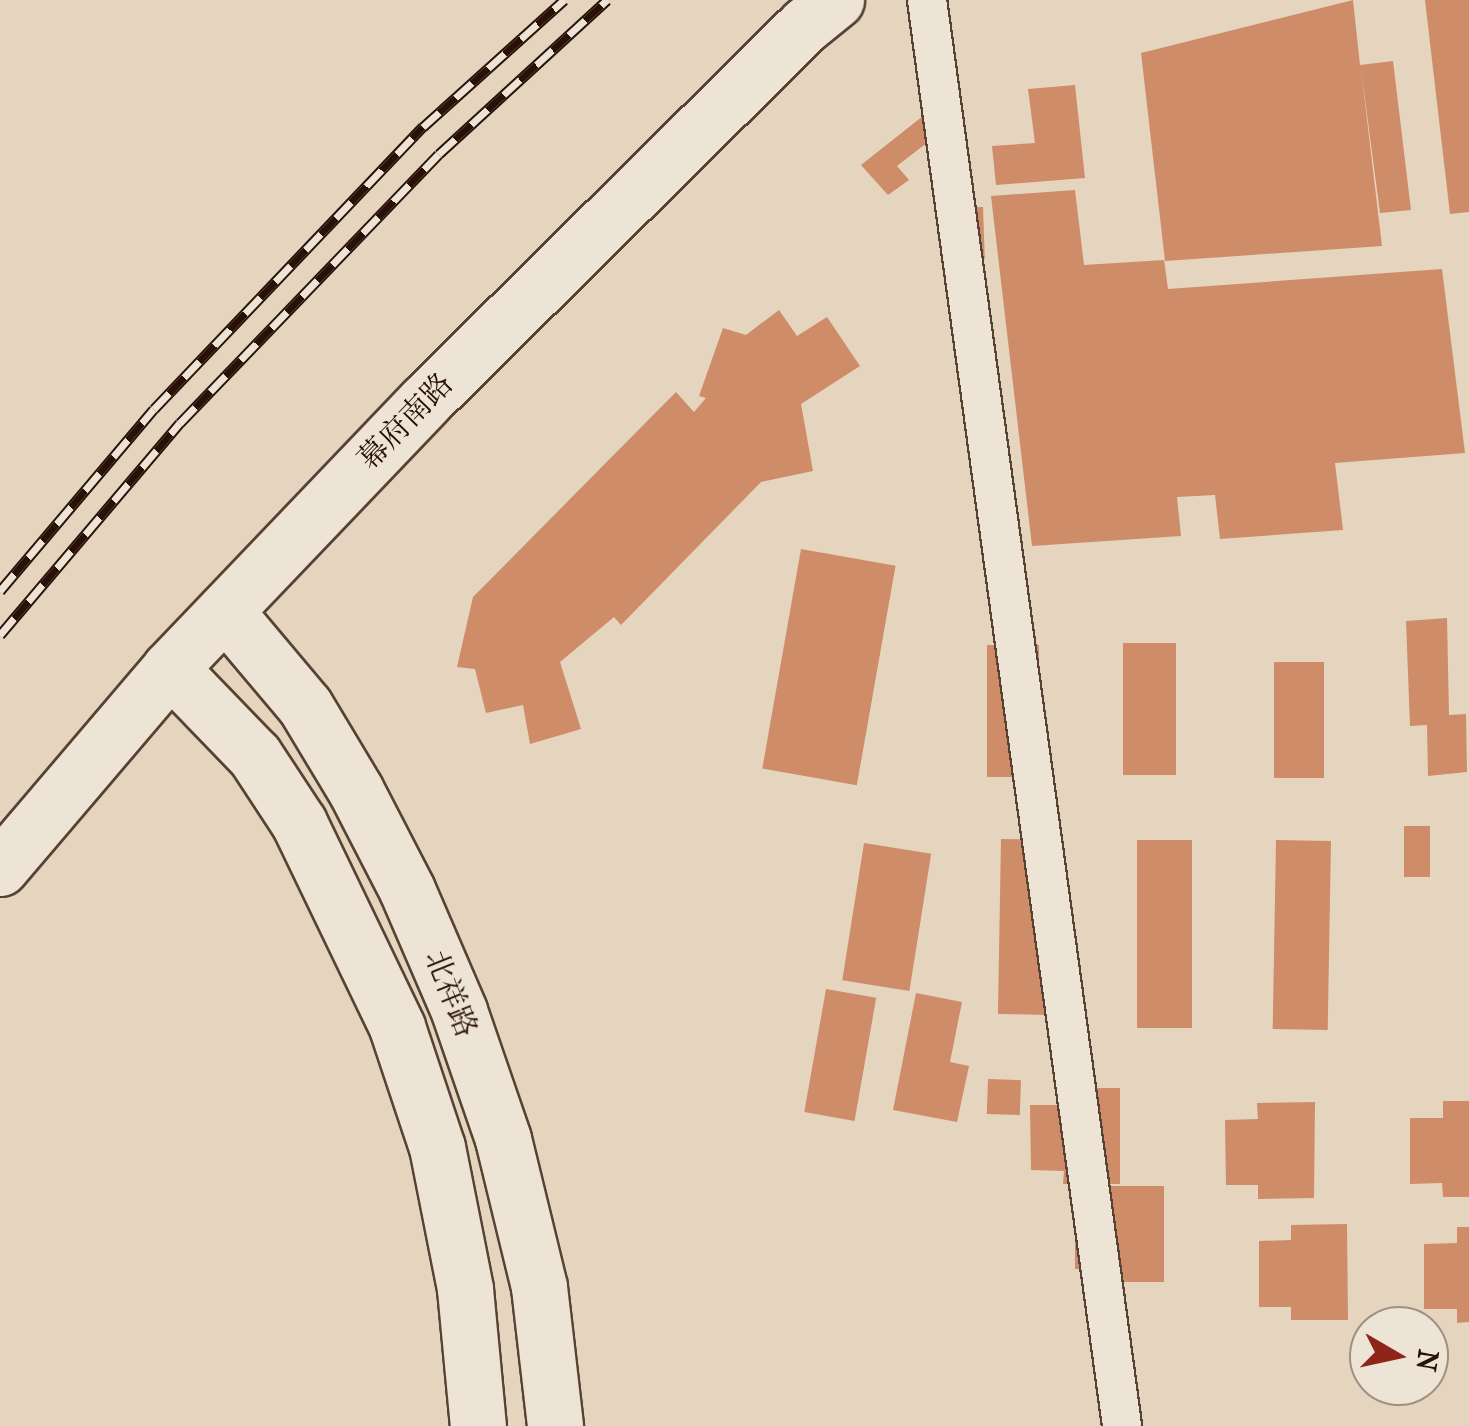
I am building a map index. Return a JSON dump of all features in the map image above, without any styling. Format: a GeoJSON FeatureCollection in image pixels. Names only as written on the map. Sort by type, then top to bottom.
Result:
{"type":"FeatureCollection","features":[{"type":"Feature","properties":{"kind":"street","name":"幕府南路"},"geometry":{"type":"LineString","coordinates":[[0,868],[170,668],[438,388],[805,25],[836,0]]}},
{"type":"Feature","properties":{"kind":"street"},"geometry":{"type":"LineString","coordinates":[[927,0],[1122,1426]]}},
{"type":"Feature","properties":{"kind":"street","name":"北祥路"},"geometry":{"type":"LineString","coordinates":[[224,611],[305,706],[384,843],[459,1010],[503,1139],[539,1287],[554,1426]]}},
{"type":"Feature","properties":{"kind":"street","name":"北祥路"},"geometry":{"type":"LineString","coordinates":[[170,668],[254,756],[326,876],[398,1026],[438,1147],[465,1289],[478,1426]]}},
{"type":"Feature","properties":{"kind":"street"},"geometry":{"type":"LineString","coordinates":[[326,876],[343,836],[362,835],[384,843]]}},
{"type":"Feature","properties":{"kind":"building"},"geometry":{"type":"Polygon","coordinates":[[[1353,0],[1360,65],[1393,61],[1411,210],[1380,213],[1361,69],[1382,246],[1165,261],[1141,53],[1353,0]]]}},
{"type":"Feature","properties":{"kind":"building"},"geometry":{"type":"Polygon","coordinates":[[[1425,0],[1469,0],[1469,212],[1450,214],[1425,0]]]}},
{"type":"Feature","properties":{"kind":"building"},"geometry":{"type":"Polygon","coordinates":[[[1075,85],[1085,178],[996,185],[992,146],[1035,143],[1028,89],[1075,85]]]}},
{"type":"Feature","properties":{"kind":"building"},"geometry":{"type":"Polygon","coordinates":[[[923,116],[937,135],[897,166],[909,180],[888,195],[861,165],[923,116]]]}},
{"type":"Feature","properties":{"kind":"building"},"geometry":{"type":"Polygon","coordinates":[[[1075,190],[1084,265],[1164,260],[1168,289],[1442,269],[1465,453],[1335,463],[1343,530],[1220,539],[1215,495],[1177,497],[1181,536],[1032,546],[991,196],[1075,190]]]}},
{"type":"Feature","properties":{"kind":"building"},"geometry":{"type":"Polygon","coordinates":[[[983,207],[985,259],[953,260],[951,208],[983,207]]]}},
{"type":"Feature","properties":{"kind":"building"},"geometry":{"type":"Polygon","coordinates":[[[779,310],[797,336],[827,317],[860,366],[801,404],[813,471],[761,482],[621,625],[614,617],[560,662],[581,729],[530,744],[523,705],[486,713],[475,669],[457,667],[473,597],[676,392],[694,412],[706,398],[699,396],[723,328],[746,335],[779,310]]]}},
{"type":"Feature","properties":{"kind":"building"},"geometry":{"type":"Polygon","coordinates":[[[801,549],[896,566],[857,785],[762,769],[801,549]]]}},
{"type":"Feature","properties":{"kind":"building"},"geometry":{"type":"Polygon","coordinates":[[[1447,618],[1449,715],[1466,714],[1467,772],[1428,776],[1427,725],[1410,726],[1406,621],[1447,618]]]}},
{"type":"Feature","properties":{"kind":"building"},"geometry":{"type":"Polygon","coordinates":[[[1123,643],[1176,643],[1176,775],[1123,775],[1123,643]]]}},
{"type":"Feature","properties":{"kind":"building"},"geometry":{"type":"Polygon","coordinates":[[[987,645],[1039,645],[1039,777],[987,777],[987,645]]]}},
{"type":"Feature","properties":{"kind":"building"},"geometry":{"type":"Polygon","coordinates":[[[1274,662],[1324,662],[1324,778],[1274,778],[1274,662]]]}},
{"type":"Feature","properties":{"kind":"building"},"geometry":{"type":"Polygon","coordinates":[[[1404,826],[1430,826],[1430,877],[1404,877],[1404,826]]]}},
{"type":"Feature","properties":{"kind":"building"},"geometry":{"type":"Polygon","coordinates":[[[1001,839],[1055,840],[1052,1015],[998,1014],[1001,839]]]}},
{"type":"Feature","properties":{"kind":"building"},"geometry":{"type":"Polygon","coordinates":[[[1137,840],[1192,840],[1192,1028],[1137,1028],[1137,840]]]}},
{"type":"Feature","properties":{"kind":"building"},"geometry":{"type":"Polygon","coordinates":[[[1276,840],[1331,841],[1328,1030],[1273,1029],[1276,840]]]}},
{"type":"Feature","properties":{"kind":"building"},"geometry":{"type":"Polygon","coordinates":[[[864,843],[931,854],[909,991],[842,980],[864,843]]]}},
{"type":"Feature","properties":{"kind":"building"},"geometry":{"type":"Polygon","coordinates":[[[826,989],[876,998],[855,1121],[804,1112],[826,989]]]}},
{"type":"Feature","properties":{"kind":"building"},"geometry":{"type":"Polygon","coordinates":[[[916,993],[962,1002],[950,1062],[969,1066],[957,1122],[893,1110],[916,993]]]}},
{"type":"Feature","properties":{"kind":"building"},"geometry":{"type":"Polygon","coordinates":[[[988,1079],[1021,1080],[1020,1115],[987,1114],[988,1079]]]}},
{"type":"Feature","properties":{"kind":"building"},"geometry":{"type":"Polygon","coordinates":[[[1062,1088],[1120,1088],[1120,1184],[1063,1184],[1064,1171],[1031,1170],[1030,1105],[1063,1105],[1062,1088]]]}},
{"type":"Feature","properties":{"kind":"building"},"geometry":{"type":"Polygon","coordinates":[[[1443,1101],[1469,1101],[1469,1197],[1443,1197],[1442,1183],[1410,1184],[1410,1118],[1443,1118],[1443,1101]]]}},
{"type":"Feature","properties":{"kind":"building"},"geometry":{"type":"Polygon","coordinates":[[[1315,1102],[1314,1198],[1258,1199],[1258,1185],[1226,1185],[1225,1120],[1258,1119],[1257,1103],[1315,1102]]]}},
{"type":"Feature","properties":{"kind":"building"},"geometry":{"type":"Polygon","coordinates":[[[1106,1186],[1164,1186],[1164,1282],[1107,1282],[1108,1269],[1075,1269],[1075,1203],[1106,1186]]]}},
{"type":"Feature","properties":{"kind":"building"},"geometry":{"type":"Polygon","coordinates":[[[1347,1224],[1348,1320],[1291,1320],[1291,1307],[1259,1307],[1259,1241],[1291,1240],[1291,1225],[1347,1224]]]}},
{"type":"Feature","properties":{"kind":"building"},"geometry":{"type":"Polygon","coordinates":[[[1457,1227],[1469,1227],[1469,1322],[1457,1323],[1457,1309],[1424,1306],[1424,1244],[1457,1243],[1457,1227]]]}},
{"type":"Feature","properties":{"kind":"railway"},"geometry":{"type":"LineString","coordinates":[[0,591],[154,409],[423,127],[564,0]]}},
{"type":"Feature","properties":{"kind":"railway"},"geometry":{"type":"LineString","coordinates":[[0,635],[180,423],[439,154],[607,0]]}}]}
